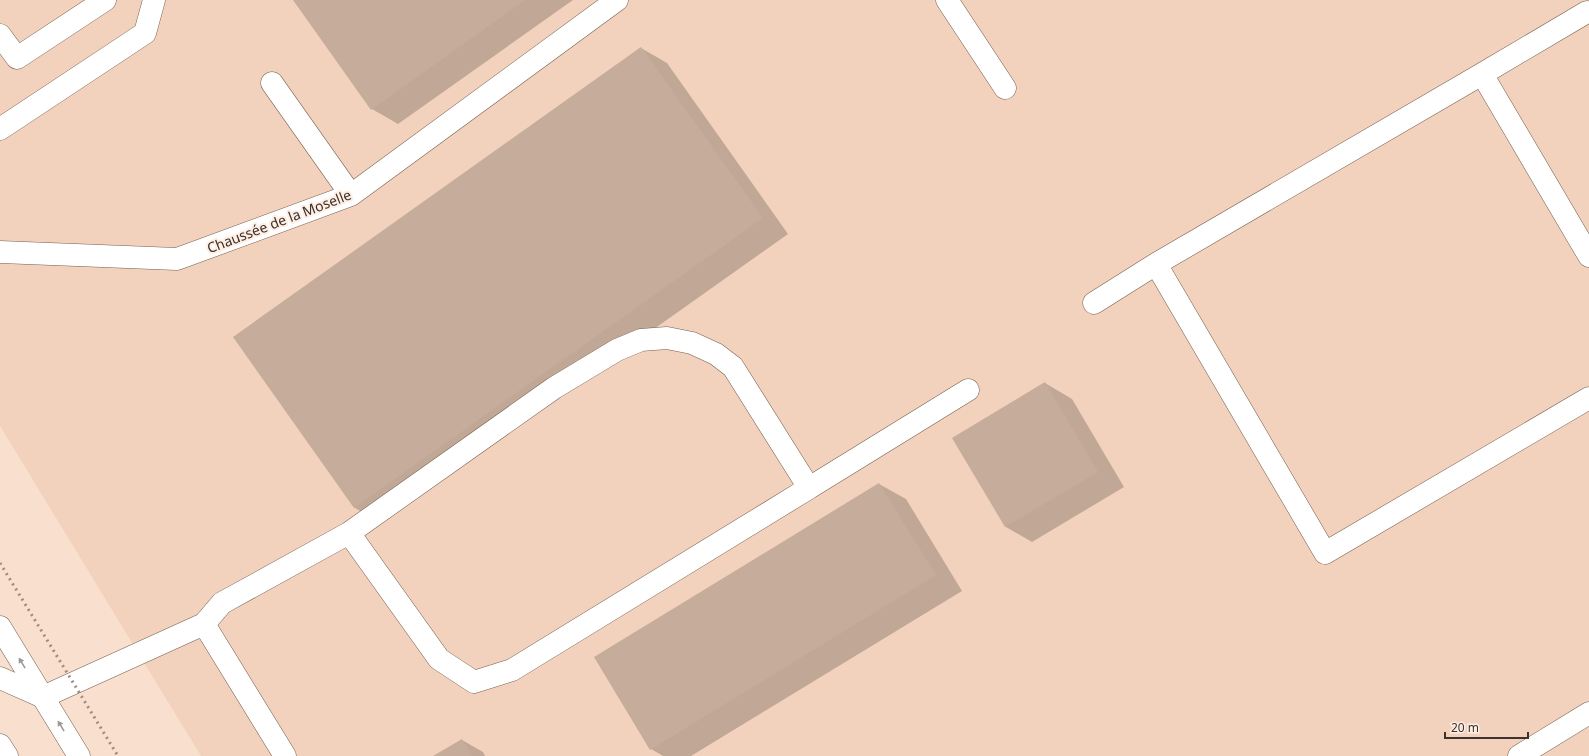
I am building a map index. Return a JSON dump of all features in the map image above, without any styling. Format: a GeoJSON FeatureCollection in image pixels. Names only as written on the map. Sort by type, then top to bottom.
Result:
{"type":"FeatureCollection","features":[{"type":"Feature","properties":{"kind":"main road"},"geometry":{"type":"LineString","coordinates":[[0,35],[17,58],[105,0]]}},
{"type":"Feature","properties":{"kind":"main road"},"geometry":{"type":"LineString","coordinates":[[0,129],[145,33],[154,0]]}},
{"type":"Feature","properties":{"kind":"main road","name":"Chaussée de la Moselle"},"geometry":{"type":"LineString","coordinates":[[0,252],[177,259],[351,195],[617,0]]}},
{"type":"Feature","properties":{"kind":"main road"},"geometry":{"type":"LineString","coordinates":[[947,0],[1005,88]]}},
{"type":"Feature","properties":{"kind":"main road"},"geometry":{"type":"LineString","coordinates":[[1094,303],[1156,264],[1482,74],[1585,9]]}},
{"type":"Feature","properties":{"kind":"main road"},"geometry":{"type":"LineString","coordinates":[[1482,74],[1589,256]]}},
{"type":"Feature","properties":{"kind":"main road"},"geometry":{"type":"LineString","coordinates":[[272,83],[351,195]]}},
{"type":"Feature","properties":{"kind":"main road"},"geometry":{"type":"LineString","coordinates":[[1156,264],[1325,553],[1589,398]]}},
{"type":"Feature","properties":{"kind":"main road"},"geometry":{"type":"LineString","coordinates":[[0,678],[42,697],[204,624],[222,603],[349,533],[554,388],[617,350],[641,340],[668,338],[692,343],[716,354],[732,367],[809,488]]}},
{"type":"Feature","properties":{"kind":"main road"},"geometry":{"type":"LineString","coordinates":[[349,533],[439,659],[474,682],[512,670],[968,390]]}},
{"type":"Feature","properties":{"kind":"main road"},"geometry":{"type":"LineString","coordinates":[[204,624],[285,756]]}},
{"type":"Feature","properties":{"kind":"main road"},"geometry":{"type":"LineString","coordinates":[[0,627],[79,756]]}},
{"type":"Feature","properties":{"kind":"main road"},"geometry":{"type":"LineString","coordinates":[[1519,756],[1589,713]]}},
{"type":"Feature","properties":{"kind":"main road"},"geometry":{"type":"LineString","coordinates":[[0,745],[7,756]]}},
{"type":"Feature","properties":{"kind":"shaded area"},"geometry":{"type":"Polygon","coordinates":[[[0,0],[1589,0],[1589,756],[201,756],[0,426],[0,0]]]}},
{"type":"Feature","properties":{"kind":"building"},"geometry":{"type":"Polygon","coordinates":[[[293,0],[525,0],[371,110],[293,0]]]}},
{"type":"Feature","properties":{"kind":"building"},"geometry":{"type":"Polygon","coordinates":[[[641,47],[763,218],[354,508],[233,337],[641,47]]]}},
{"type":"Feature","properties":{"kind":"building"},"geometry":{"type":"Polygon","coordinates":[[[1045,382],[1098,472],[1005,527],[952,438],[1045,382]]]}},
{"type":"Feature","properties":{"kind":"building"},"geometry":{"type":"Polygon","coordinates":[[[879,483],[936,575],[650,750],[594,657],[879,483]]]}},
{"type":"Feature","properties":{"kind":"building"},"geometry":{"type":"Polygon","coordinates":[[[462,739],[472,756],[433,756],[462,739]]]}},
{"type":"Feature","properties":{"kind":"railway"},"geometry":{"type":"LineString","coordinates":[[0,563],[118,756]]}}]}
